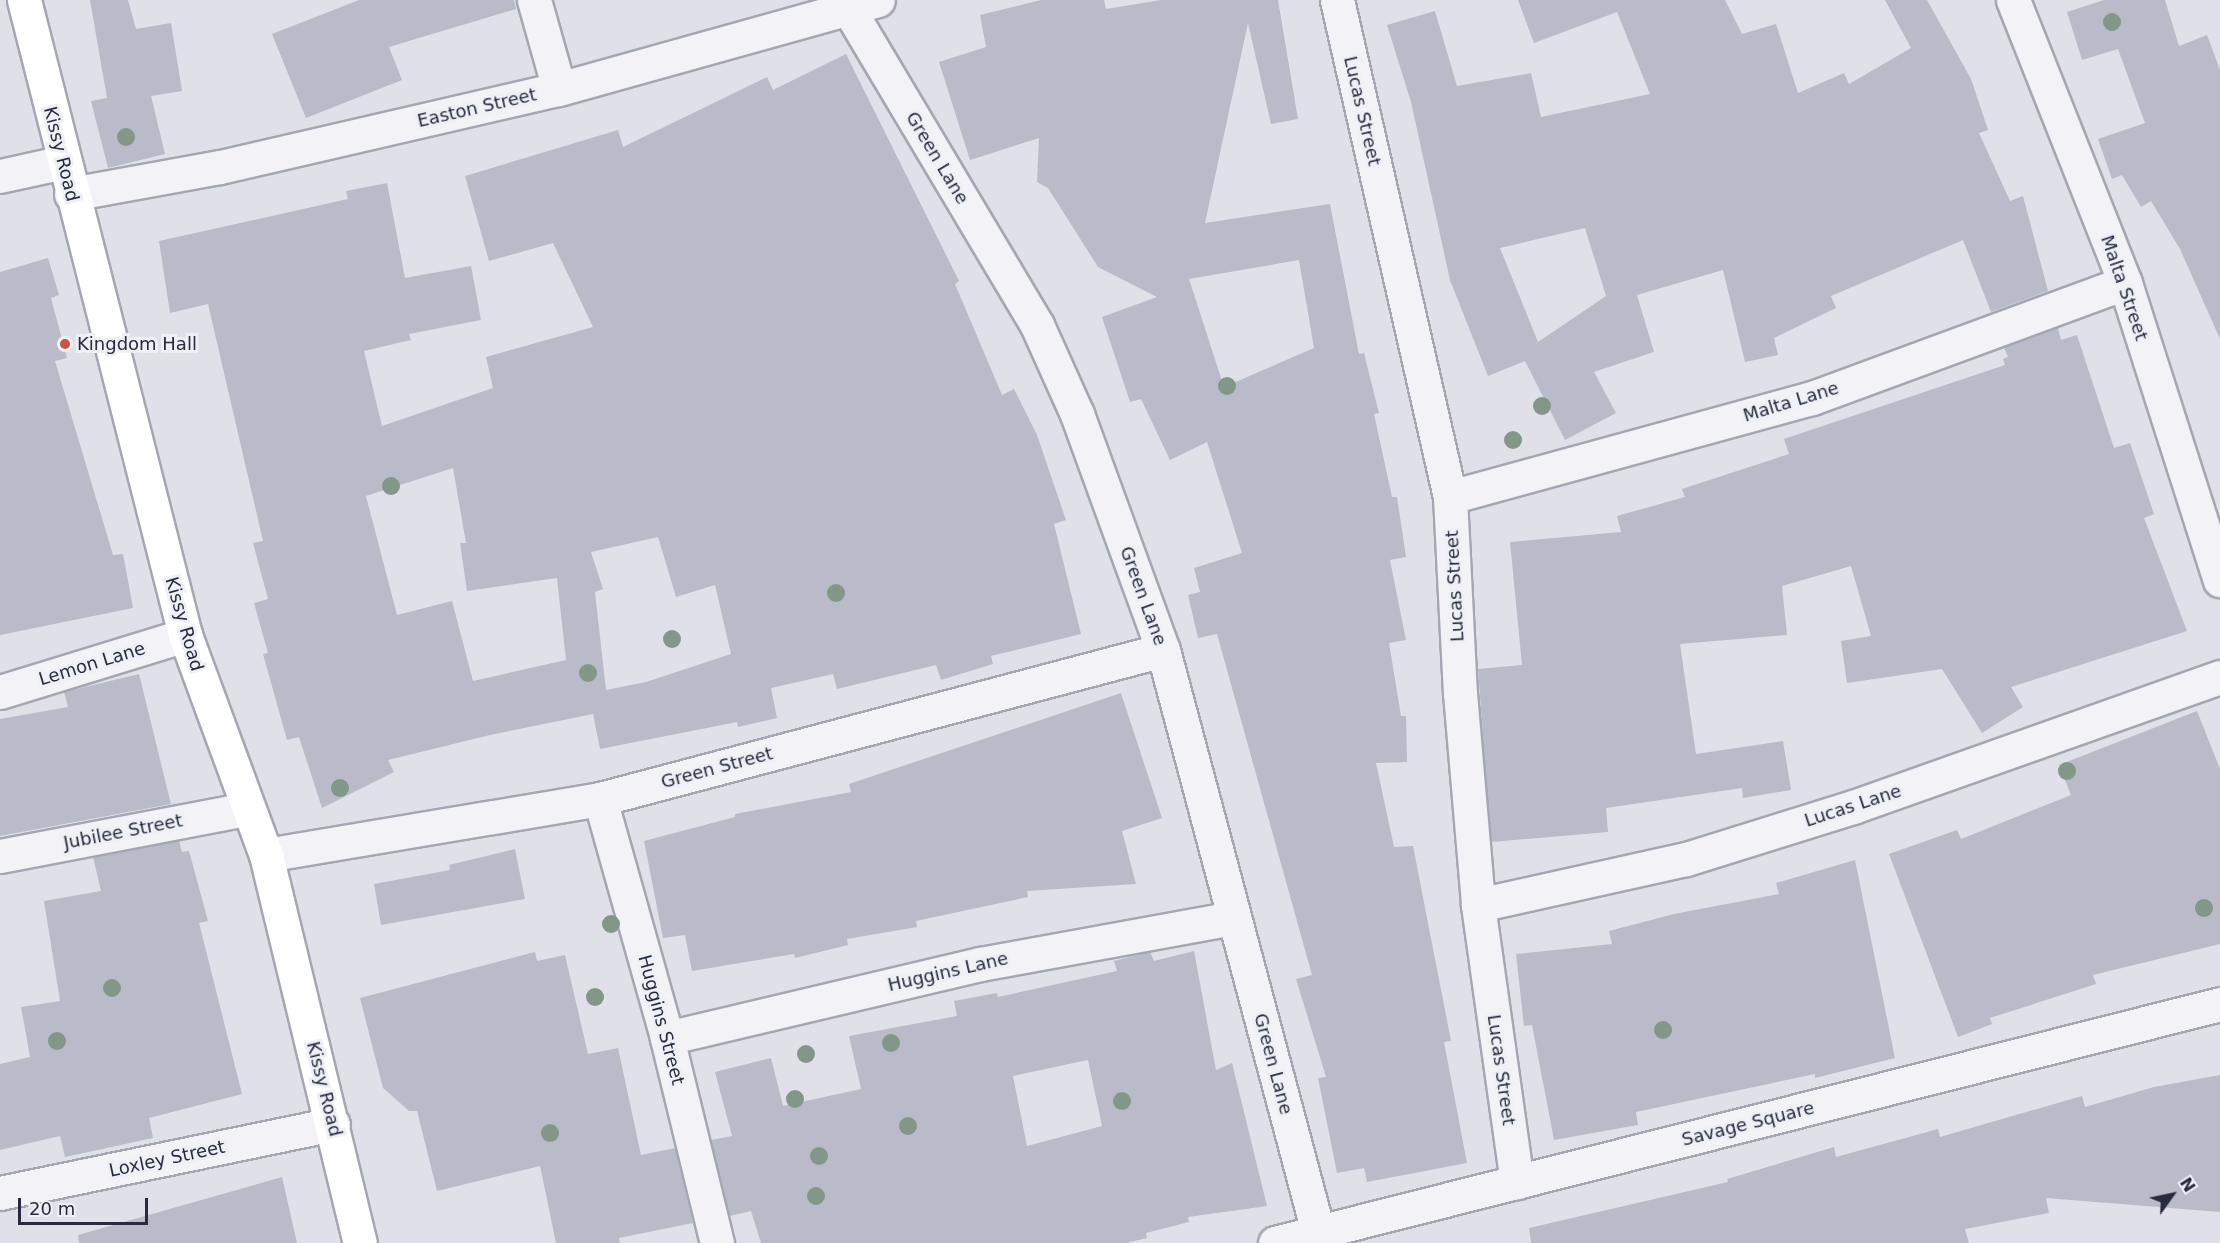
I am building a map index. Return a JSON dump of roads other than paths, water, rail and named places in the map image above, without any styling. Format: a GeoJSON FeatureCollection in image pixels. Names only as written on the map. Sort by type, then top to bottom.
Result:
{"type":"FeatureCollection","features":[{"type":"Feature","properties":{"kind":"main road","name":"Kissy Road"},"geometry":{"type":"LineString","coordinates":[[24,0],[184,636],[246,809],[266,855],[360,1243]]}},
{"type":"Feature","properties":{"kind":"street"},"geometry":{"type":"LineString","coordinates":[[534,0],[559,89]]}},
{"type":"Feature","properties":{"kind":"street","name":"Lucas Street"},"geometry":{"type":"LineString","coordinates":[[1337,0],[1450,497],[1460,693],[1479,905],[1517,1182]]}},
{"type":"Feature","properties":{"kind":"street","name":"Malta Street"},"geometry":{"type":"LineString","coordinates":[[2013,0],[2124,283],[2220,580]]}},
{"type":"Feature","properties":{"kind":"street","name":"Easton Street"},"geometry":{"type":"LineString","coordinates":[[71,194],[220,167],[559,89],[863,4]]}},
{"type":"Feature","properties":{"kind":"street","name":"Green Lane"},"geometry":{"type":"LineString","coordinates":[[863,4],[1056,363],[1163,650],[1232,918],[1319,1238]]}},
{"type":"Feature","properties":{"kind":"street"},"geometry":{"type":"LineString","coordinates":[[0,176],[64,162]]}},
{"type":"Feature","properties":{"kind":"street","name":"Malta Lane"},"geometry":{"type":"LineString","coordinates":[[1450,497],[1812,398],[2124,283]]}},
{"type":"Feature","properties":{"kind":"street","name":"Lemon Lane"},"geometry":{"type":"LineString","coordinates":[[0,692],[184,636]]}},
{"type":"Feature","properties":{"kind":"street","name":"Green Street"},"geometry":{"type":"LineString","coordinates":[[266,855],[600,799],[1163,650]]}},
{"type":"Feature","properties":{"kind":"street","name":"Lucas Lane"},"geometry":{"type":"LineString","coordinates":[[1479,905],[1686,859],[1853,807],[2220,677]]}},
{"type":"Feature","properties":{"kind":"street","name":"Huggins Street"},"geometry":{"type":"LineString","coordinates":[[600,799],[667,1038],[717,1243]]}},
{"type":"Feature","properties":{"kind":"street","name":"Jubilee Street"},"geometry":{"type":"LineString","coordinates":[[0,856],[246,809]]}},
{"type":"Feature","properties":{"kind":"street","name":"Huggins Lane"},"geometry":{"type":"LineString","coordinates":[[667,1038],[980,964],[1232,918]]}},
{"type":"Feature","properties":{"kind":"street","name":"Savage Square"},"geometry":{"type":"LineString","coordinates":[[1275,1243],[1319,1238],[1517,1182],[2220,1004]]}},
{"type":"Feature","properties":{"kind":"street","name":"Loxley Street"},"geometry":{"type":"LineString","coordinates":[[0,1193],[333,1124]]}},
{"type":"Feature","properties":{"kind":"place","name":"Kingdom Hall"},"geometry":{"type":"Point","coordinates":[65,344]}}]}
